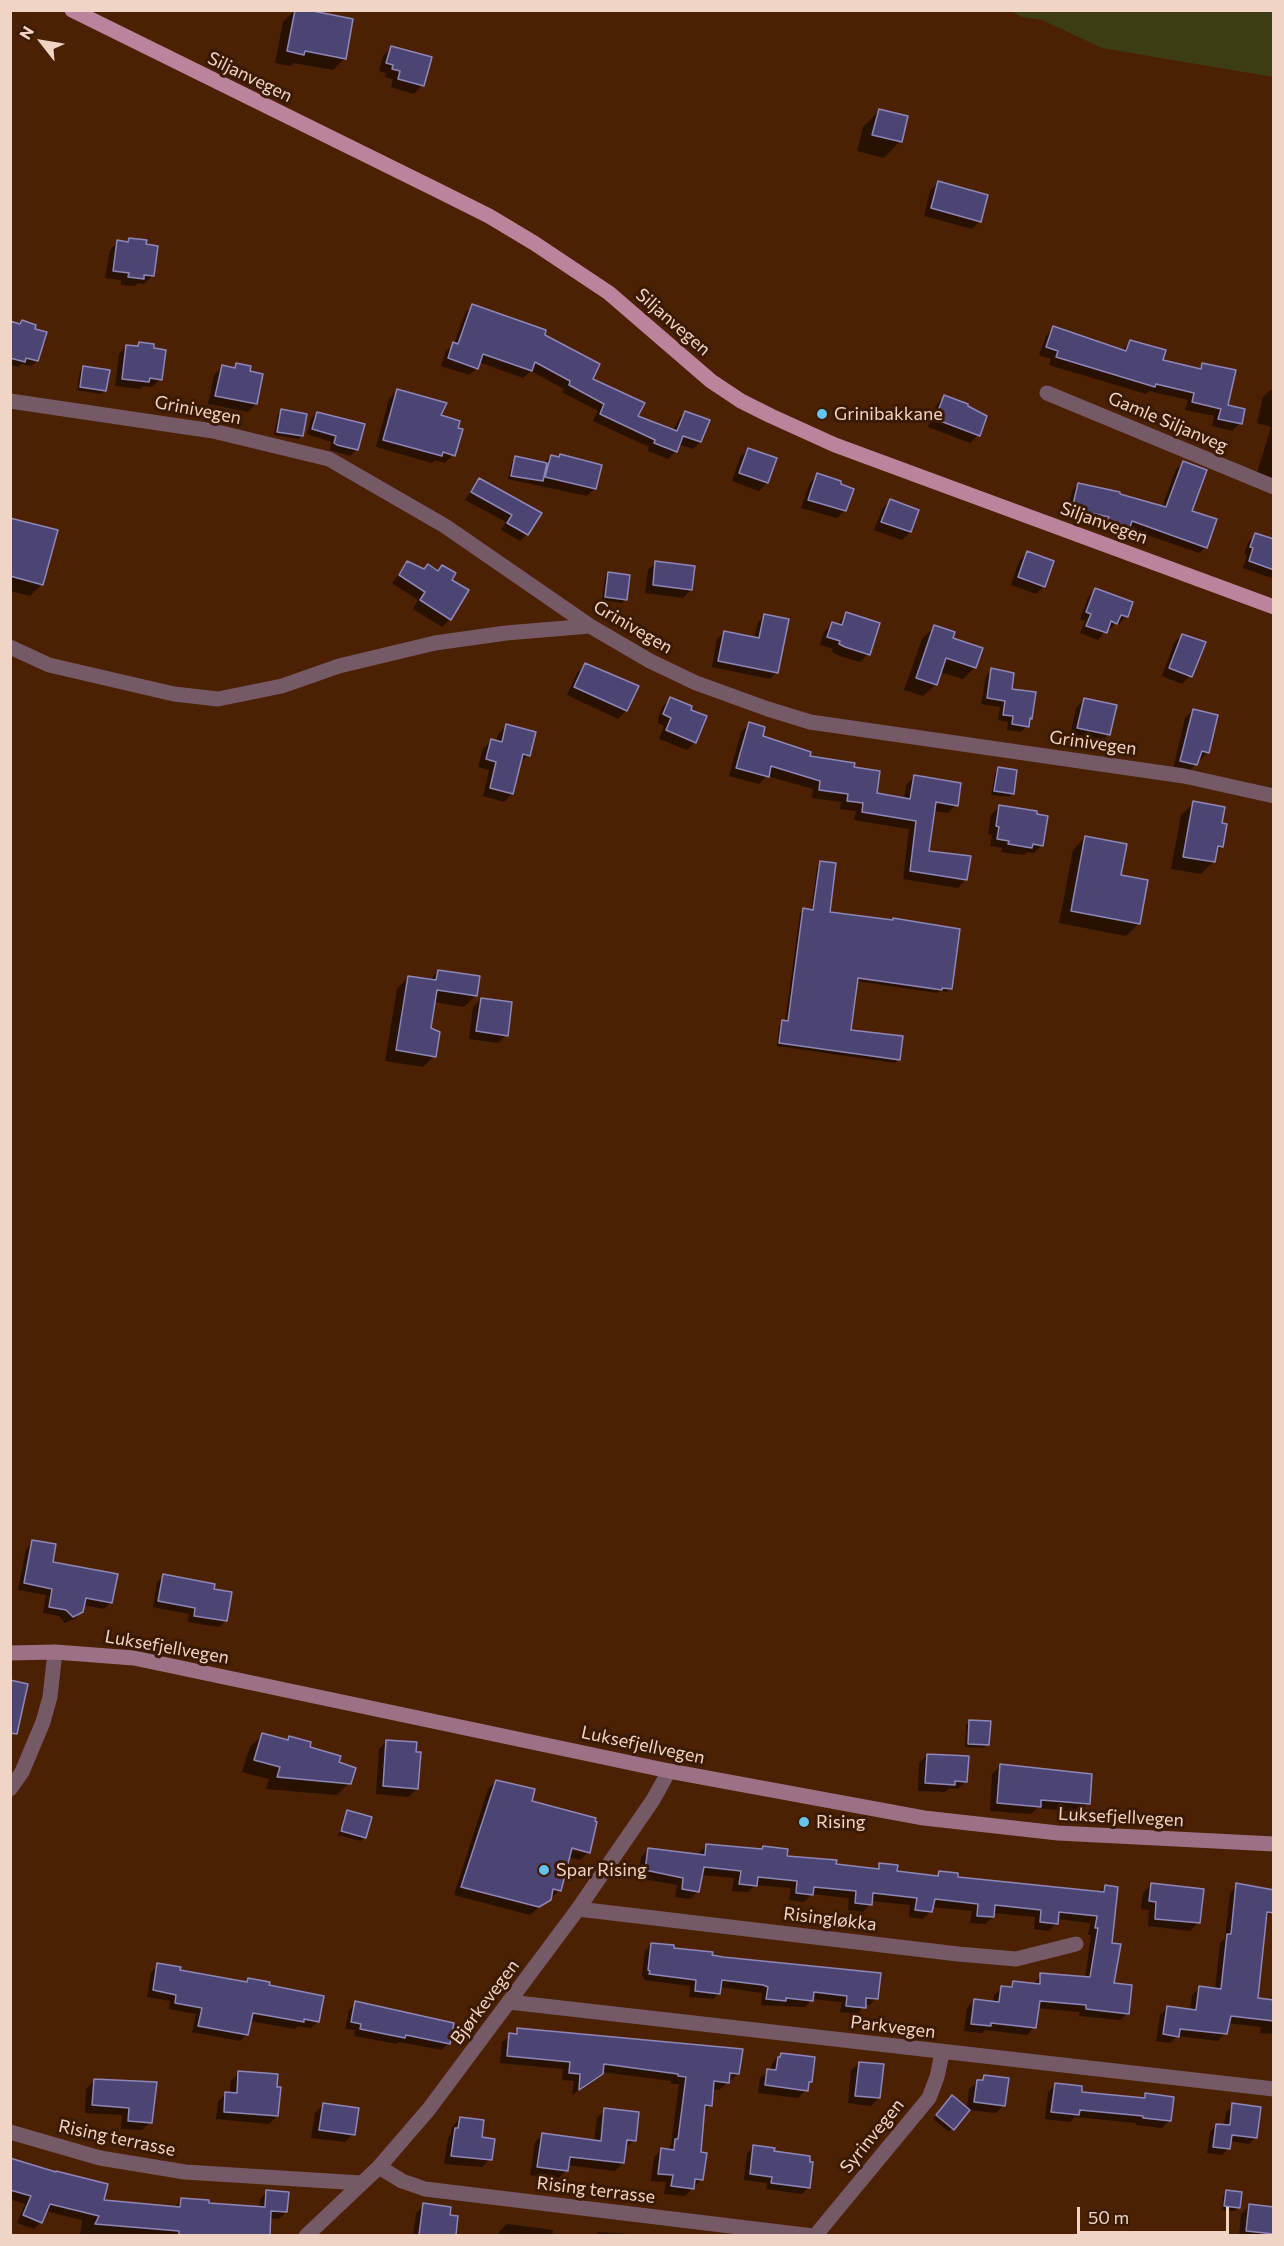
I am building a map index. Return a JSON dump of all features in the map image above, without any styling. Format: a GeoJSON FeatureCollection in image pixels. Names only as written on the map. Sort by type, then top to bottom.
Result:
{"type":"FeatureCollection","features":[{"type":"Feature","properties":{"kind":"main road","name":"Siljanvegen"},"geometry":{"type":"LineString","coordinates":[[72,10],[447,195],[534,243],[609,293],[711,381],[771,416],[835,444],[1274,608]]}},
{"type":"Feature","properties":{"kind":"main road","name":"Luksefjellvegen"},"geometry":{"type":"LineString","coordinates":[[10,1653],[55,1652],[135,1659],[178,1666],[669,1771],[924,1818],[984,1826],[1126,1838],[1274,1844]]}},
{"type":"Feature","properties":{"kind":"street","name":"Gamle Siljanveg"},"geometry":{"type":"LineString","coordinates":[[1047,393],[1274,488]]}},
{"type":"Feature","properties":{"kind":"street","name":"Grinivegen"},"geometry":{"type":"LineString","coordinates":[[10,401],[213,431],[329,459],[445,526],[590,626],[650,661],[749,703],[810,722],[1184,776],[1274,796]]}},
{"type":"Feature","properties":{"kind":"street"},"geometry":{"type":"LineString","coordinates":[[10,647],[49,665],[174,694],[218,699],[282,686],[339,666],[435,643],[506,633],[590,626]]}},
{"type":"Feature","properties":{"kind":"street"},"geometry":{"type":"LineString","coordinates":[[10,1789],[22,1772],[44,1722],[51,1697],[55,1652]]}},
{"type":"Feature","properties":{"kind":"street","name":"Bjørkevegen"},"geometry":{"type":"LineString","coordinates":[[306,2235],[379,2167],[429,2109],[578,1909],[653,1800],[669,1771]]}},
{"type":"Feature","properties":{"kind":"street","name":"Risingløkka"},"geometry":{"type":"LineString","coordinates":[[578,1909],[1016,1959],[1076,1944]]}},
{"type":"Feature","properties":{"kind":"street","name":"Parkvegen"},"geometry":{"type":"LineString","coordinates":[[509,2002],[1274,2089]]}},
{"type":"Feature","properties":{"kind":"street","name":"Syrinvegen"},"geometry":{"type":"LineString","coordinates":[[814,2235],[929,2098],[938,2077],[942,2053]]}},
{"type":"Feature","properties":{"kind":"street","name":"Rising terrasse"},"geometry":{"type":"LineString","coordinates":[[10,2132],[100,2158],[185,2172],[360,2183]]}},
{"type":"Feature","properties":{"kind":"street","name":"Rising terrasse"},"geometry":{"type":"LineString","coordinates":[[379,2167],[402,2181],[425,2188],[814,2235]]}},
{"type":"Feature","properties":{"kind":"shaded area"},"geometry":{"type":"Polygon","coordinates":[[[1011,11],[1273,11],[1273,77],[1102,48],[1042,20],[1022,17],[1011,11]]]}},
{"type":"Feature","properties":{"kind":"building"},"geometry":{"type":"Polygon","coordinates":[[[295,10],[308,10],[353,19],[346,59],[305,51],[304,55],[287,51],[295,10]]]}},
{"type":"Feature","properties":{"kind":"building"},"geometry":{"type":"Polygon","coordinates":[[[391,46],[432,57],[424,86],[398,79],[400,71],[392,69],[393,65],[386,63],[391,46]]]}},
{"type":"Feature","properties":{"kind":"building"},"geometry":{"type":"Polygon","coordinates":[[[879,109],[908,116],[902,142],[872,135],[879,109]]]}},
{"type":"Feature","properties":{"kind":"building"},"geometry":{"type":"Polygon","coordinates":[[[938,181],[988,195],[981,222],[931,208],[938,181]]]}},
{"type":"Feature","properties":{"kind":"building"},"geometry":{"type":"Polygon","coordinates":[[[129,238],[147,240],[146,244],[158,246],[154,276],[144,275],[144,279],[128,277],[129,273],[113,271],[117,240],[128,242],[129,238]]]}},
{"type":"Feature","properties":{"kind":"building"},"geometry":{"type":"Polygon","coordinates":[[[472,304],[546,330],[545,335],[600,364],[593,379],[645,403],[638,416],[677,431],[685,411],[710,420],[701,442],[683,436],[677,452],[654,443],[655,440],[600,414],[604,404],[569,385],[570,381],[535,362],[532,371],[483,354],[478,369],[448,358],[453,342],[458,344],[472,304]]]}},
{"type":"Feature","properties":{"kind":"building"},"geometry":{"type":"Polygon","coordinates":[[[22,320],[36,325],[35,329],[47,332],[38,361],[26,358],[25,362],[10,358],[10,321],[20,324],[22,320]]]}},
{"type":"Feature","properties":{"kind":"building"},"geometry":{"type":"Polygon","coordinates":[[[1053,326],[1126,351],[1130,340],[1166,350],[1163,360],[1201,369],[1202,363],[1236,370],[1228,405],[1245,409],[1242,424],[1218,419],[1221,409],[1192,402],[1194,393],[1156,384],[1155,387],[1056,357],[1058,351],[1046,347],[1053,326]]]}},
{"type":"Feature","properties":{"kind":"building"},"geometry":{"type":"Polygon","coordinates":[[[139,342],[154,344],[154,348],[166,350],[162,380],[150,378],[149,382],[122,379],[126,345],[138,346],[139,342]]]}},
{"type":"Feature","properties":{"kind":"building"},"geometry":{"type":"Polygon","coordinates":[[[236,363],[251,366],[250,371],[263,374],[257,404],[215,396],[222,365],[235,368],[236,363]]]}},
{"type":"Feature","properties":{"kind":"building"},"geometry":{"type":"Polygon","coordinates":[[[83,366],[110,370],[106,391],[80,387],[83,366]]]}},
{"type":"Feature","properties":{"kind":"building"},"geometry":{"type":"Polygon","coordinates":[[[397,389],[447,403],[441,415],[460,421],[458,428],[463,429],[455,456],[443,452],[442,456],[383,440],[397,389]]]}},
{"type":"Feature","properties":{"kind":"building"},"geometry":{"type":"Polygon","coordinates":[[[944,395],[968,404],[987,416],[980,436],[935,419],[944,395]]]}},
{"type":"Feature","properties":{"kind":"building"},"geometry":{"type":"Polygon","coordinates":[[[281,409],[307,414],[303,436],[277,432],[281,409]]]}},
{"type":"Feature","properties":{"kind":"building"},"geometry":{"type":"Polygon","coordinates":[[[317,412],[365,424],[358,450],[337,445],[334,443],[336,436],[312,429],[317,412]]]}},
{"type":"Feature","properties":{"kind":"building"},"geometry":{"type":"Polygon","coordinates":[[[748,448],[777,458],[768,483],[739,473],[748,448]]]}},
{"type":"Feature","properties":{"kind":"building"},"geometry":{"type":"Polygon","coordinates":[[[560,454],[602,465],[596,489],[545,477],[551,455],[559,457],[560,454]]]}},
{"type":"Feature","properties":{"kind":"building"},"geometry":{"type":"Polygon","coordinates":[[[515,456],[547,463],[543,481],[511,476],[515,456]]]}},
{"type":"Feature","properties":{"kind":"building"},"geometry":{"type":"Polygon","coordinates":[[[1183,461],[1207,470],[1192,511],[1217,519],[1207,548],[1132,521],[1130,527],[1107,521],[1109,517],[1072,509],[1078,483],[1120,492],[1120,494],[1166,507],[1183,461]]]}},
{"type":"Feature","properties":{"kind":"building"},"geometry":{"type":"Polygon","coordinates":[[[817,473],[841,481],[841,484],[854,489],[846,511],[808,500],[817,473]]]}},
{"type":"Feature","properties":{"kind":"building"},"geometry":{"type":"Polygon","coordinates":[[[479,478],[542,513],[528,535],[507,523],[512,515],[471,492],[479,478]]]}},
{"type":"Feature","properties":{"kind":"building"},"geometry":{"type":"Polygon","coordinates":[[[890,499],[919,510],[911,532],[881,522],[890,499]]]}},
{"type":"Feature","properties":{"kind":"building"},"geometry":{"type":"Polygon","coordinates":[[[10,518],[58,530],[43,585],[10,576],[10,518]]]}},
{"type":"Feature","properties":{"kind":"building"},"geometry":{"type":"Polygon","coordinates":[[[1255,533],[1274,539],[1274,570],[1249,561],[1253,548],[1250,547],[1255,533]]]}},
{"type":"Feature","properties":{"kind":"building"},"geometry":{"type":"Polygon","coordinates":[[[1027,551],[1054,561],[1045,587],[1018,577],[1027,551]]]}},
{"type":"Feature","properties":{"kind":"building"},"geometry":{"type":"Polygon","coordinates":[[[407,561],[424,569],[428,564],[438,571],[442,565],[456,573],[452,580],[469,590],[451,620],[420,600],[425,592],[399,575],[407,561]]]}},
{"type":"Feature","properties":{"kind":"building"},"geometry":{"type":"Polygon","coordinates":[[[655,561],[695,566],[692,590],[653,585],[655,561]]]}},
{"type":"Feature","properties":{"kind":"building"},"geometry":{"type":"Polygon","coordinates":[[[608,572],[630,575],[627,600],[605,597],[608,572]]]}},
{"type":"Feature","properties":{"kind":"building"},"geometry":{"type":"Polygon","coordinates":[[[1095,588],[1133,602],[1128,617],[1121,615],[1117,624],[1111,621],[1107,633],[1086,626],[1091,614],[1086,612],[1095,588]]]}},
{"type":"Feature","properties":{"kind":"building"},"geometry":{"type":"Polygon","coordinates":[[[846,612],[880,623],[870,655],[845,647],[839,644],[840,641],[827,637],[832,622],[842,625],[846,612]]]}},
{"type":"Feature","properties":{"kind":"building"},"geometry":{"type":"Polygon","coordinates":[[[764,614],[789,619],[778,673],[718,661],[724,631],[759,638],[764,614]]]}},
{"type":"Feature","properties":{"kind":"building"},"geometry":{"type":"Polygon","coordinates":[[[934,625],[955,632],[953,638],[983,648],[976,668],[946,658],[937,685],[916,678],[934,625]]]}},
{"type":"Feature","properties":{"kind":"building"},"geometry":{"type":"Polygon","coordinates":[[[1182,634],[1206,642],[1192,677],[1169,668],[1182,634]]]}},
{"type":"Feature","properties":{"kind":"building"},"geometry":{"type":"Polygon","coordinates":[[[585,663],[639,686],[627,711],[574,687],[585,663]]]}},
{"type":"Feature","properties":{"kind":"building"},"geometry":{"type":"Polygon","coordinates":[[[991,668],[1014,673],[1012,689],[1036,692],[1029,727],[1012,724],[1013,716],[1003,715],[1005,701],[987,698],[991,668]]]}},
{"type":"Feature","properties":{"kind":"building"},"geometry":{"type":"Polygon","coordinates":[[[670,697],[692,706],[691,710],[707,716],[696,743],[666,730],[671,718],[663,714],[670,697]]]}},
{"type":"Feature","properties":{"kind":"building"},"geometry":{"type":"Polygon","coordinates":[[[1084,698],[1117,705],[1110,735],[1077,728],[1084,698]]]}},
{"type":"Feature","properties":{"kind":"building"},"geometry":{"type":"Polygon","coordinates":[[[1193,709],[1218,715],[1209,753],[1202,751],[1197,765],[1180,761],[1193,709]]]}},
{"type":"Feature","properties":{"kind":"building"},"geometry":{"type":"Polygon","coordinates":[[[749,722],[765,727],[763,736],[811,752],[810,756],[855,763],[854,767],[880,771],[877,793],[910,799],[914,775],[961,783],[958,806],[936,802],[929,851],[971,856],[967,880],[910,871],[916,821],[862,812],[863,803],[847,801],[848,794],[819,790],[820,781],[771,766],[769,777],[736,768],[749,722]]]}},
{"type":"Feature","properties":{"kind":"building"},"geometry":{"type":"Polygon","coordinates":[[[506,724],[536,732],[530,756],[523,754],[513,794],[490,788],[496,762],[486,759],[491,739],[502,742],[506,724]]]}},
{"type":"Feature","properties":{"kind":"building"},"geometry":{"type":"Polygon","coordinates":[[[998,767],[1017,770],[1014,794],[994,791],[998,767]]]}},
{"type":"Feature","properties":{"kind":"building"},"geometry":{"type":"Polygon","coordinates":[[[1193,801],[1225,807],[1222,823],[1227,824],[1223,847],[1218,846],[1215,862],[1183,857],[1193,801]]]}},
{"type":"Feature","properties":{"kind":"building"},"geometry":{"type":"Polygon","coordinates":[[[999,805],[1037,811],[1037,814],[1048,816],[1043,846],[1033,844],[1032,848],[1008,844],[1009,841],[997,839],[999,805]]]}},
{"type":"Feature","properties":{"kind":"building"},"geometry":{"type":"Polygon","coordinates":[[[1085,836],[1127,844],[1121,875],[1148,880],[1140,924],[1071,911],[1085,836]]]}},
{"type":"Feature","properties":{"kind":"building"},"geometry":{"type":"Polygon","coordinates":[[[820,861],[836,863],[830,912],[893,920],[893,918],[960,929],[952,989],[942,988],[942,990],[858,978],[851,1030],[903,1036],[900,1060],[779,1043],[782,1020],[788,1021],[803,908],[813,910],[820,861]]]}},
{"type":"Feature","properties":{"kind":"building"},"geometry":{"type":"Polygon","coordinates":[[[438,970],[480,976],[477,996],[437,990],[431,1028],[440,1032],[436,1057],[396,1050],[408,976],[436,980],[438,970]]]}},
{"type":"Feature","properties":{"kind":"building"},"geometry":{"type":"Polygon","coordinates":[[[481,998],[512,1002],[508,1036],[476,1031],[481,998]]]}},
{"type":"Feature","properties":{"kind":"building"},"geometry":{"type":"Polygon","coordinates":[[[32,1540],[56,1544],[53,1562],[118,1574],[112,1603],[86,1598],[83,1612],[73,1617],[66,1610],[49,1607],[52,1589],[24,1583],[32,1540]]]}},
{"type":"Feature","properties":{"kind":"building"},"geometry":{"type":"Polygon","coordinates":[[[163,1574],[215,1584],[214,1589],[232,1592],[227,1621],[194,1616],[195,1608],[158,1601],[163,1574]]]}},
{"type":"Feature","properties":{"kind":"building"},"geometry":{"type":"Polygon","coordinates":[[[10,1680],[28,1684],[17,1734],[10,1733],[10,1680]]]}},
{"type":"Feature","properties":{"kind":"building"},"geometry":{"type":"Polygon","coordinates":[[[969,1720],[991,1721],[989,1745],[968,1744],[969,1720]]]}},
{"type":"Feature","properties":{"kind":"building"},"geometry":{"type":"Polygon","coordinates":[[[262,1733],[288,1740],[289,1736],[311,1742],[310,1747],[341,1756],[339,1762],[356,1768],[351,1784],[277,1777],[280,1767],[254,1760],[262,1733]]]}},
{"type":"Feature","properties":{"kind":"building"},"geometry":{"type":"Polygon","coordinates":[[[386,1740],[417,1742],[416,1752],[421,1752],[418,1789],[383,1786],[386,1740]]]}},
{"type":"Feature","properties":{"kind":"building"},"geometry":{"type":"Polygon","coordinates":[[[927,1754],[969,1756],[967,1782],[955,1781],[955,1785],[925,1783],[927,1754]]]}},
{"type":"Feature","properties":{"kind":"building"},"geometry":{"type":"Polygon","coordinates":[[[1000,1764],[1092,1774],[1090,1804],[1041,1800],[1041,1807],[997,1803],[1000,1764]]]}},
{"type":"Feature","properties":{"kind":"building"},"geometry":{"type":"Polygon","coordinates":[[[496,1780],[535,1789],[532,1801],[596,1818],[590,1853],[572,1848],[561,1891],[553,1889],[551,1900],[539,1907],[461,1887],[496,1780]]]}},
{"type":"Feature","properties":{"kind":"building"},"geometry":{"type":"Polygon","coordinates":[[[347,1810],[372,1817],[366,1838],[341,1831],[347,1810]]]}},
{"type":"Feature","properties":{"kind":"building"},"geometry":{"type":"Polygon","coordinates":[[[706,1844],[788,1849],[787,1856],[837,1860],[836,1864],[879,1869],[879,1863],[898,1865],[897,1871],[938,1876],[939,1871],[958,1873],[958,1877],[1104,1892],[1105,1885],[1118,1887],[1112,1943],[1121,1944],[1114,1983],[1132,1985],[1129,2014],[1086,2009],[1086,2005],[1040,2001],[1036,2028],[991,2023],[991,2026],[971,2024],[974,1999],[999,2002],[1001,1986],[1012,1987],[1013,1981],[1040,1984],[1040,1973],[1090,1977],[1098,1928],[1095,1928],[1097,1916],[1059,1912],[1058,1924],[1040,1922],[1041,1910],[995,1905],[994,1917],[977,1916],[978,1904],[935,1899],[932,1912],[915,1910],[917,1898],[873,1893],[872,1905],[855,1903],[856,1891],[814,1887],[813,1895],[796,1893],[797,1881],[758,1877],[757,1886],[739,1884],[741,1871],[704,1867],[699,1892],[682,1889],[683,1878],[645,1870],[648,1848],[705,1855],[706,1844]]]}},
{"type":"Feature","properties":{"kind":"building"},"geometry":{"type":"Polygon","coordinates":[[[1151,1883],[1204,1889],[1200,1923],[1155,1919],[1156,1902],[1149,1901],[1151,1883]]]}},
{"type":"Feature","properties":{"kind":"building"},"geometry":{"type":"Polygon","coordinates":[[[1236,1883],[1274,1890],[1274,1913],[1267,1912],[1258,1998],[1274,2000],[1274,2021],[1231,2016],[1227,2034],[1180,2029],[1179,2037],[1163,2034],[1167,2006],[1196,2010],[1199,1986],[1221,1989],[1227,1934],[1231,1934],[1236,1883]]]}},
{"type":"Feature","properties":{"kind":"building"},"geometry":{"type":"Polygon","coordinates":[[[651,1943],[713,1952],[712,1955],[723,1957],[881,1973],[878,1999],[866,1998],[866,2008],[846,2006],[847,1996],[814,1992],[813,2001],[786,1998],[786,2001],[766,1999],[768,1987],[722,1980],[720,1994],[695,1991],[696,1980],[649,1974],[651,1943]]]}},
{"type":"Feature","properties":{"kind":"building"},"geometry":{"type":"Polygon","coordinates":[[[157,1963],[181,1967],[180,1970],[247,1982],[248,1978],[270,1982],[269,1985],[324,1996],[319,2022],[304,2019],[304,2022],[253,2013],[248,2035],[198,2026],[202,2008],[175,2003],[176,1995],[153,1990],[157,1963]]]}},
{"type":"Feature","properties":{"kind":"building"},"geometry":{"type":"Polygon","coordinates":[[[355,2001],[454,2023],[450,2044],[360,2029],[361,2024],[351,2022],[355,2001]]]}},
{"type":"Feature","properties":{"kind":"building"},"geometry":{"type":"Polygon","coordinates":[[[517,2028],[743,2049],[739,2074],[730,2073],[729,2083],[714,2081],[712,2106],[705,2105],[701,2152],[707,2153],[703,2180],[695,2179],[694,2189],[671,2186],[673,2175],[658,2174],[661,2148],[674,2150],[675,2139],[678,2139],[686,2077],[604,2064],[603,2074],[579,2090],[580,2074],[569,2073],[570,2062],[507,2056],[509,2033],[517,2034],[517,2028]]]}},
{"type":"Feature","properties":{"kind":"building"},"geometry":{"type":"Polygon","coordinates":[[[781,2053],[815,2057],[812,2082],[809,2082],[808,2091],[765,2085],[767,2069],[776,2070],[781,2053]]]}},
{"type":"Feature","properties":{"kind":"building"},"geometry":{"type":"Polygon","coordinates":[[[859,2062],[884,2064],[880,2098],[855,2096],[859,2062]]]}},
{"type":"Feature","properties":{"kind":"building"},"geometry":{"type":"Polygon","coordinates":[[[238,2071],[278,2074],[277,2087],[281,2087],[278,2116],[224,2112],[225,2092],[237,2093],[238,2071]]]}},
{"type":"Feature","properties":{"kind":"building"},"geometry":{"type":"Polygon","coordinates":[[[984,2075],[1009,2078],[1005,2106],[974,2102],[977,2080],[983,2080],[984,2075]]]}},
{"type":"Feature","properties":{"kind":"building"},"geometry":{"type":"Polygon","coordinates":[[[94,2079],[157,2082],[152,2123],[128,2121],[129,2108],[92,2105],[94,2079]]]}},
{"type":"Feature","properties":{"kind":"building"},"geometry":{"type":"Polygon","coordinates":[[[1055,2083],[1082,2086],[1082,2092],[1145,2098],[1145,2093],[1174,2097],[1171,2121],[1080,2110],[1079,2115],[1051,2112],[1055,2083]]]}},
{"type":"Feature","properties":{"kind":"building"},"geometry":{"type":"Polygon","coordinates":[[[952,2095],[970,2110],[954,2130],[936,2115],[952,2095]]]}},
{"type":"Feature","properties":{"kind":"building"},"geometry":{"type":"Polygon","coordinates":[[[323,2103],[359,2108],[355,2135],[319,2130],[323,2103]]]}},
{"type":"Feature","properties":{"kind":"building"},"geometry":{"type":"Polygon","coordinates":[[[1232,2103],[1261,2107],[1257,2138],[1232,2135],[1230,2149],[1213,2147],[1216,2124],[1230,2125],[1232,2103]]]}},
{"type":"Feature","properties":{"kind":"building"},"geometry":{"type":"Polygon","coordinates":[[[604,2108],[639,2112],[636,2141],[627,2140],[624,2163],[570,2157],[568,2171],[537,2167],[542,2133],[601,2141],[604,2108]]]}},
{"type":"Feature","properties":{"kind":"building"},"geometry":{"type":"Polygon","coordinates":[[[460,2117],[484,2120],[482,2137],[495,2139],[492,2160],[451,2156],[455,2128],[458,2128],[460,2117]]]}},
{"type":"Feature","properties":{"kind":"building"},"geometry":{"type":"Polygon","coordinates":[[[753,2145],[775,2148],[774,2151],[810,2156],[810,2162],[813,2162],[810,2188],[771,2183],[772,2177],[750,2174],[753,2145]]]}},
{"type":"Feature","properties":{"kind":"building"},"geometry":{"type":"Polygon","coordinates":[[[10,2158],[108,2184],[104,2200],[180,2207],[181,2198],[209,2200],[209,2203],[265,2207],[266,2190],[289,2192],[287,2212],[271,2211],[270,2235],[179,2235],[179,2231],[95,2224],[99,2216],[50,2204],[42,2223],[23,2215],[31,2196],[10,2190],[10,2158]]]}},
{"type":"Feature","properties":{"kind":"building"},"geometry":{"type":"Polygon","coordinates":[[[1226,2190],[1242,2192],[1240,2208],[1224,2206],[1226,2190]]]}},
{"type":"Feature","properties":{"kind":"building"},"geometry":{"type":"Polygon","coordinates":[[[423,2203],[451,2207],[450,2215],[458,2216],[456,2235],[419,2235],[423,2203]]]}},
{"type":"Feature","properties":{"kind":"building"},"geometry":{"type":"Polygon","coordinates":[[[1249,2204],[1274,2207],[1274,2234],[1246,2231],[1249,2204]]]}},
{"type":"Feature","properties":{"kind":"place","name":"Grinibakkane"},"geometry":{"type":"Point","coordinates":[822,414]}},
{"type":"Feature","properties":{"kind":"place","name":"Rising"},"geometry":{"type":"Point","coordinates":[804,1822]}},
{"type":"Feature","properties":{"kind":"place","name":"Spar Rising"},"geometry":{"type":"Point","coordinates":[544,1870]}}]}
